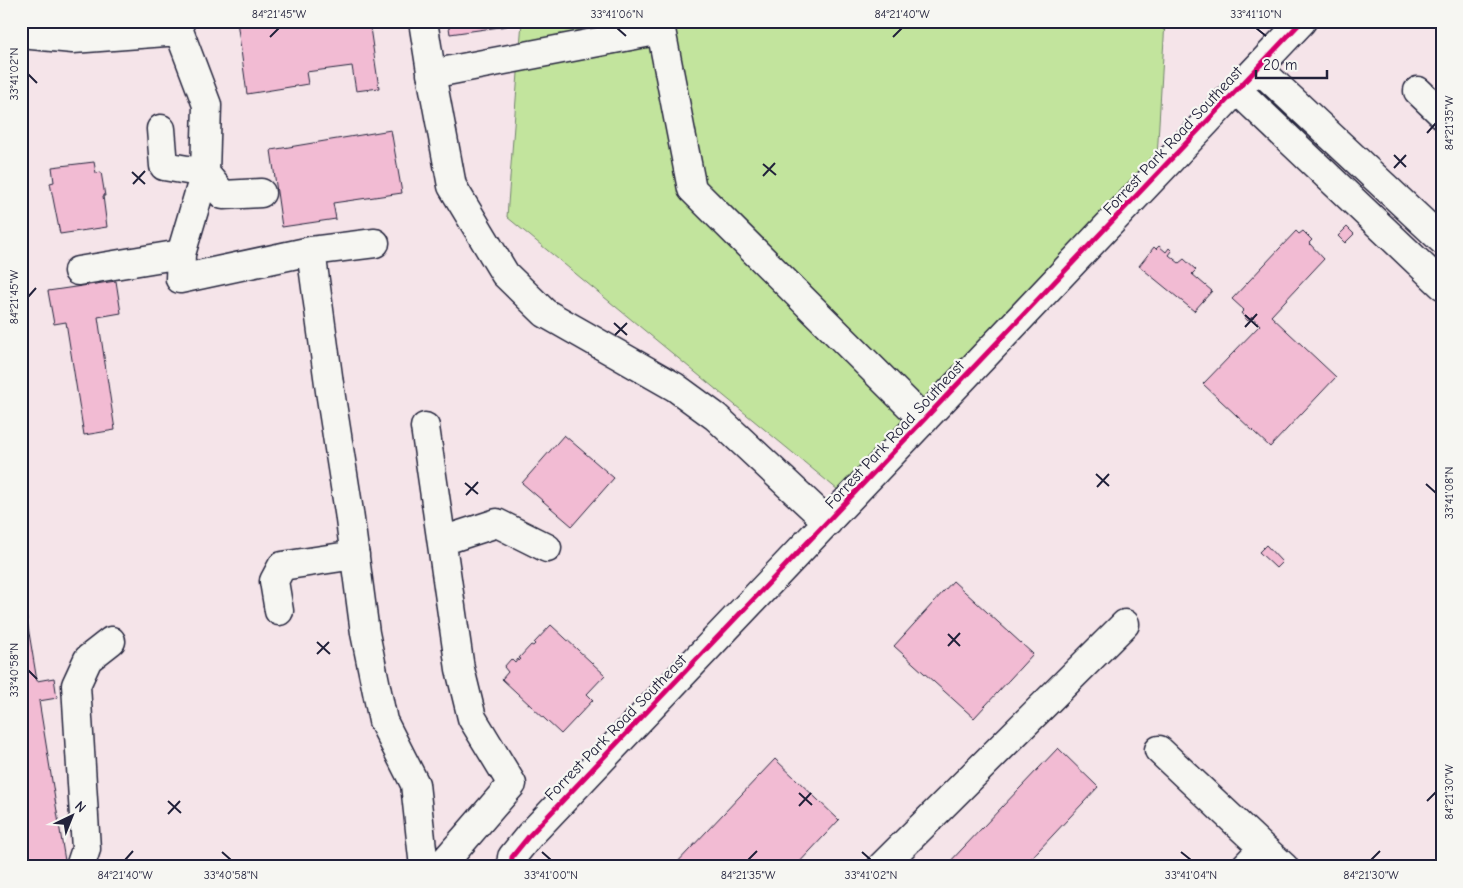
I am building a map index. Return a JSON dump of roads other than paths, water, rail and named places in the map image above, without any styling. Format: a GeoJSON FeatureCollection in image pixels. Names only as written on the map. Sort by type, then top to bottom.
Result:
{"type":"FeatureCollection","features":[{"type":"Feature","properties":{"kind":"street"},"geometry":{"type":"LineString","coordinates":[[423,21],[452,186],[506,274],[546,313],[675,387],[716,418],[828,522]]}},
{"type":"Feature","properties":{"kind":"street","name":"Forrest Park Road Southeast"},"geometry":{"type":"LineString","coordinates":[[511,867],[512,857],[530,836],[1302,21]]}},
{"type":"Feature","properties":{"kind":"street"},"geometry":{"type":"LineString","coordinates":[[21,34],[73,39],[179,26],[206,105],[205,174],[181,254],[180,279],[311,251],[375,243]]}},
{"type":"Feature","properties":{"kind":"street"},"geometry":{"type":"LineString","coordinates":[[431,74],[661,30],[692,189],[924,420]]}},
{"type":"Feature","properties":{"kind":"street"},"geometry":{"type":"LineString","coordinates":[[1258,68],[1442,240]]}},
{"type":"Feature","properties":{"kind":"street"},"geometry":{"type":"LineString","coordinates":[[1237,90],[1442,285]]}},
{"type":"Feature","properties":{"kind":"street"},"geometry":{"type":"LineString","coordinates":[[1418,90],[1442,114]]}},
{"type":"Feature","properties":{"kind":"street"},"geometry":{"type":"LineString","coordinates":[[161,129],[164,166],[205,174],[223,195],[261,193]]}},
{"type":"Feature","properties":{"kind":"street"},"geometry":{"type":"LineString","coordinates":[[311,251],[365,633],[383,721],[415,784],[424,867]]}},
{"type":"Feature","properties":{"kind":"street"},"geometry":{"type":"LineString","coordinates":[[78,271],[181,254]]}},
{"type":"Feature","properties":{"kind":"street"},"geometry":{"type":"LineString","coordinates":[[425,427],[460,669],[472,718],[512,784],[440,867]]}},
{"type":"Feature","properties":{"kind":"street"},"geometry":{"type":"LineString","coordinates":[[442,541],[496,523],[547,548]]}},
{"type":"Feature","properties":{"kind":"street"},"geometry":{"type":"LineString","coordinates":[[279,611],[274,581],[282,566],[355,555]]}},
{"type":"Feature","properties":{"kind":"street"},"geometry":{"type":"LineString","coordinates":[[881,867],[1125,624]]}},
{"type":"Feature","properties":{"kind":"street"},"geometry":{"type":"LineString","coordinates":[[85,864],[86,849],[76,685],[88,659],[111,640]]}},
{"type":"Feature","properties":{"kind":"street"},"geometry":{"type":"LineString","coordinates":[[1159,750],[1254,857],[1284,867]]}}]}
